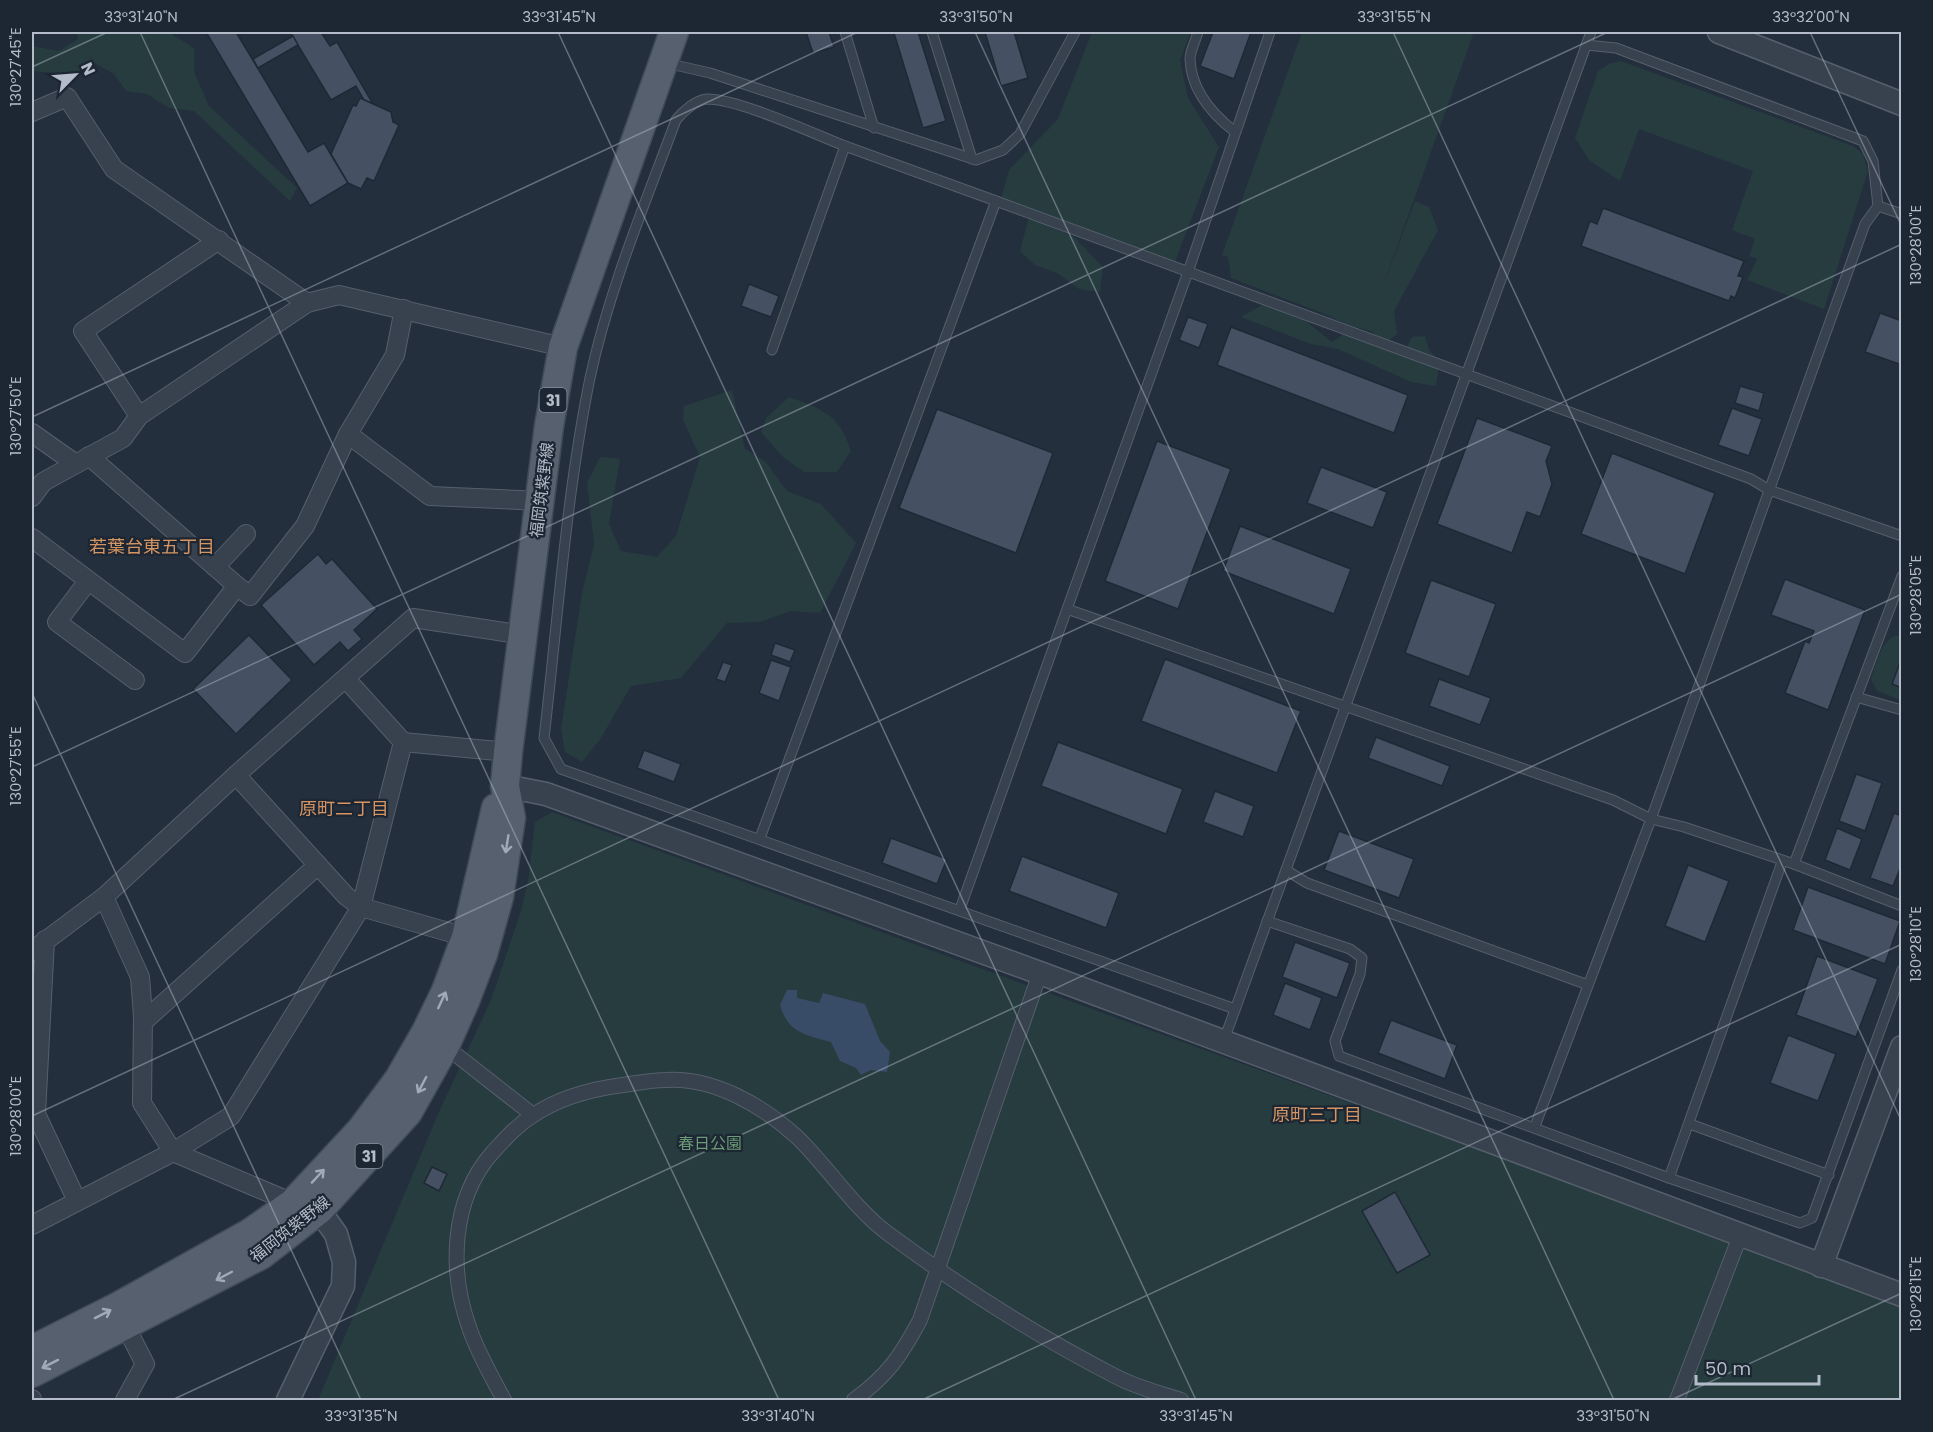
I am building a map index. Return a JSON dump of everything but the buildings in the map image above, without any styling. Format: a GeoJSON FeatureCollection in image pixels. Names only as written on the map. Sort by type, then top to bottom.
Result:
{"type":"FeatureCollection","features":[{"type":"Feature","properties":{"kind":"main road","name":"福岡筑紫野線"},"geometry":{"type":"LineString","coordinates":[[32,1373],[261,1255],[306,1207],[408,1112],[445,1046],[483,954],[499,897],[511,818],[505,786],[508,752],[549,426],[563,347],[674,32]]}},
{"type":"Feature","properties":{"kind":"main road","name":"福岡筑紫野線"},"geometry":{"type":"LineString","coordinates":[[32,1350],[306,1207],[399,1079],[446,991],[466,937],[494,813],[505,786]]}},
{"type":"Feature","properties":{"kind":"street"},"geometry":{"type":"LineString","coordinates":[[1721,32],[1902,104]]}},
{"type":"Feature","properties":{"kind":"street"},"geometry":{"type":"LineString","coordinates":[[32,112],[67,97],[114,169],[307,303]]}},
{"type":"Feature","properties":{"kind":"street"},"geometry":{"type":"LineString","coordinates":[[139,416],[83,331],[219,240]]}},
{"type":"Feature","properties":{"kind":"street"},"geometry":{"type":"LineString","coordinates":[[32,497],[43,482],[123,438],[139,416],[307,303],[339,295],[563,347]]}},
{"type":"Feature","properties":{"kind":"street"},"geometry":{"type":"LineString","coordinates":[[32,433],[83,460],[250,596],[305,526],[348,434],[395,355],[405,309]]}},
{"type":"Feature","properties":{"kind":"street"},"geometry":{"type":"LineString","coordinates":[[348,434],[430,496],[541,501]]}},
{"type":"Feature","properties":{"kind":"street"},"geometry":{"type":"LineString","coordinates":[[215,567],[246,534]]}},
{"type":"Feature","properties":{"kind":"street"},"geometry":{"type":"LineString","coordinates":[[32,537],[184,653],[237,586]]}},
{"type":"Feature","properties":{"kind":"street"},"geometry":{"type":"LineString","coordinates":[[88,580],[57,622],[135,680]]}},
{"type":"Feature","properties":{"kind":"street"},"geometry":{"type":"LineString","coordinates":[[77,1201],[36,1114],[38,946],[104,897],[236,775],[413,618],[524,635]]}},
{"type":"Feature","properties":{"kind":"street"},"geometry":{"type":"LineString","coordinates":[[346,679],[404,742],[508,752]]}},
{"type":"Feature","properties":{"kind":"street"},"geometry":{"type":"LineString","coordinates":[[32,1225],[173,1152],[231,1116],[361,907],[404,742]]}},
{"type":"Feature","properties":{"kind":"street"},"geometry":{"type":"LineString","coordinates":[[236,775],[346,896],[361,907],[466,937]]}},
{"type":"Feature","properties":{"kind":"street"},"geometry":{"type":"LineString","coordinates":[[505,786],[546,794],[1040,973],[1902,1295]]}},
{"type":"Feature","properties":{"kind":"street"},"geometry":{"type":"LineString","coordinates":[[143,1022],[318,865]]}},
{"type":"Feature","properties":{"kind":"street"},"geometry":{"type":"LineString","coordinates":[[104,897],[140,977],[143,1022],[142,1103],[173,1152],[306,1207],[336,1234],[344,1262],[343,1286],[288,1401]]}},
{"type":"Feature","properties":{"kind":"street"},"geometry":{"type":"LineString","coordinates":[[854,1401],[878,1382],[899,1359],[920,1320],[1040,973]]}},
{"type":"Feature","properties":{"kind":"street"},"geometry":{"type":"LineString","coordinates":[[445,1046],[533,1115]]}},
{"type":"Feature","properties":{"kind":"street"},"geometry":{"type":"LineString","coordinates":[[1821,1266],[1902,1047]]}},
{"type":"Feature","properties":{"kind":"street"},"geometry":{"type":"LineString","coordinates":[[504,1401],[469,1329],[458,1292],[456,1255],[460,1219],[469,1188],[485,1161],[510,1134],[533,1115],[579,1094],[612,1086],[669,1079],[731,1093],[760,1108],[796,1136],[888,1234],[937,1270],[1117,1377],[1181,1401]]}},
{"type":"Feature","properties":{"kind":"street"},"geometry":{"type":"LineString","coordinates":[[1677,1401],[1737,1244]]}},
{"type":"Feature","properties":{"kind":"street"},"geometry":{"type":"LineString","coordinates":[[125,1325],[145,1364],[125,1401]]}},
{"type":"Feature","properties":{"kind":"lane"},"geometry":{"type":"LineString","coordinates":[[845,32],[874,128]]}},
{"type":"Feature","properties":{"kind":"lane"},"geometry":{"type":"LineString","coordinates":[[932,32],[972,159]]}},
{"type":"Feature","properties":{"kind":"lane"},"geometry":{"type":"LineString","coordinates":[[663,62],[710,73],[976,160],[1003,150],[1020,134],[1075,32]]}},
{"type":"Feature","properties":{"kind":"lane"},"geometry":{"type":"LineString","coordinates":[[1198,32],[1190,58],[1196,89],[1221,120],[1234,131]]}},
{"type":"Feature","properties":{"kind":"lane"},"geometry":{"type":"LineString","coordinates":[[960,909],[1188,272],[1234,131],[1270,32]]}},
{"type":"Feature","properties":{"kind":"lane"},"geometry":{"type":"LineString","coordinates":[[1223,1042],[1464,375],[1591,32]]}},
{"type":"Feature","properties":{"kind":"lane"},"geometry":{"type":"LineString","coordinates":[[1534,1126],[1651,819],[1866,224],[1878,206],[1873,161],[1863,141],[1616,48],[1586,45]]}},
{"type":"Feature","properties":{"kind":"lane"},"geometry":{"type":"LineString","coordinates":[[1235,1009],[960,909],[561,769],[544,738],[578,450],[591,376],[609,306],[676,120],[685,110],[704,99],[730,102],[1464,375],[1751,479],[1769,490],[1902,536]]}},
{"type":"Feature","properties":{"kind":"lane"},"geometry":{"type":"LineString","coordinates":[[772,350],[845,146]]}},
{"type":"Feature","properties":{"kind":"lane"},"geometry":{"type":"LineString","coordinates":[[760,838],[996,201]]}},
{"type":"Feature","properties":{"kind":"lane"},"geometry":{"type":"LineString","coordinates":[[1878,206],[1902,214]]}},
{"type":"Feature","properties":{"kind":"lane"},"geometry":{"type":"LineString","coordinates":[[1794,864],[1902,576]]}},
{"type":"Feature","properties":{"kind":"lane"},"geometry":{"type":"LineString","coordinates":[[1067,609],[1613,800],[1651,819],[1684,826],[1782,862],[1794,864],[1902,906]]}},
{"type":"Feature","properties":{"kind":"lane"},"geometry":{"type":"LineString","coordinates":[[1856,697],[1902,710]]}},
{"type":"Feature","properties":{"kind":"lane"},"geometry":{"type":"LineString","coordinates":[[1669,1178],[1782,862]]}},
{"type":"Feature","properties":{"kind":"lane"},"geometry":{"type":"LineString","coordinates":[[1286,870],[1307,883],[1588,985]]}},
{"type":"Feature","properties":{"kind":"lane"},"geometry":{"type":"LineString","coordinates":[[1267,921],[1350,950],[1362,958],[1360,974],[1335,1041],[1340,1056],[1534,1126],[1669,1178],[1800,1223],[1812,1218],[1902,970]]}},
{"type":"Feature","properties":{"kind":"lane"},"geometry":{"type":"LineString","coordinates":[[1690,1124],[1829,1175]]}},
{"type":"Feature","properties":{"kind":"green space"},"geometry":{"type":"Polygon","coordinates":[[[77,32],[168,32],[194,48],[194,72],[209,106],[297,188],[290,201],[194,111],[169,108],[147,94],[126,91],[114,74],[91,61],[80,75],[32,71],[32,46],[59,51],[78,39],[77,32]]]}},
{"type":"Feature","properties":{"kind":"green space"},"geometry":{"type":"Polygon","coordinates":[[[1092,32],[1191,32],[1180,60],[1188,98],[1219,147],[1173,267],[1001,199],[1009,170],[1058,119],[1092,32]]]}},
{"type":"Feature","properties":{"kind":"green space"},"geometry":{"type":"Polygon","coordinates":[[[1302,32],[1474,32],[1379,297],[1415,201],[1429,207],[1438,230],[1394,311],[1397,334],[1386,343],[1371,331],[1348,325],[1231,278],[1228,257],[1222,255],[1302,32]]]}},
{"type":"Feature","properties":{"kind":"green space"},"geometry":{"type":"Polygon","coordinates":[[[1621,61],[1853,146],[1863,154],[1868,171],[1824,309],[1747,280],[1757,259],[1749,256],[1755,239],[1732,230],[1753,171],[1639,129],[1620,181],[1589,160],[1575,138],[1598,71],[1611,63],[1621,61]]]}},
{"type":"Feature","properties":{"kind":"green space"},"geometry":{"type":"Polygon","coordinates":[[[1029,217],[1074,237],[1103,267],[1100,292],[1079,289],[1059,274],[1035,265],[1020,251],[1029,217]]]}},
{"type":"Feature","properties":{"kind":"green space"},"geometry":{"type":"Polygon","coordinates":[[[1262,305],[1286,305],[1332,342],[1349,331],[1405,350],[1412,337],[1425,336],[1429,350],[1440,361],[1436,386],[1411,382],[1338,349],[1311,344],[1241,317],[1262,305]]]}},
{"type":"Feature","properties":{"kind":"green space"},"geometry":{"type":"Polygon","coordinates":[[[732,390],[745,449],[765,461],[787,491],[821,504],[856,543],[820,613],[791,611],[760,622],[727,623],[681,678],[631,686],[601,738],[582,762],[565,752],[561,729],[582,593],[594,544],[587,483],[600,457],[620,459],[609,524],[621,551],[657,557],[676,536],[700,457],[683,420],[684,406],[732,390]]]}},
{"type":"Feature","properties":{"kind":"green space"},"geometry":{"type":"Polygon","coordinates":[[[789,397],[821,410],[829,415],[841,429],[851,451],[837,472],[804,472],[783,457],[761,432],[766,418],[789,397]]]}},
{"type":"Feature","properties":{"kind":"green space"},"geometry":{"type":"Polygon","coordinates":[[[1901,635],[1901,657],[1892,684],[1901,688],[1901,700],[1877,691],[1871,679],[1884,645],[1894,636],[1901,635]]]}},
{"type":"Feature","properties":{"kind":"green space","name":"春日公園"},"geometry":{"type":"Polygon","coordinates":[[[552,812],[1901,1304],[1901,1400],[318,1400],[438,1114],[491,1000],[520,914],[528,881],[535,822],[552,812]]]}},
{"type":"Feature","properties":{"kind":"water"},"geometry":{"type":"Polygon","coordinates":[[[787,990],[797,990],[797,998],[819,1003],[823,993],[865,1004],[880,1041],[890,1052],[887,1072],[871,1070],[861,1075],[856,1068],[840,1061],[831,1042],[806,1035],[793,1027],[783,1014],[780,1005],[787,990]]]}},
{"type":"Feature","properties":{"kind":"district","name":"若葉台東五丁目"},"geometry":{"type":"Point","coordinates":[152,546]}},
{"type":"Feature","properties":{"kind":"district","name":"原町二丁目"},"geometry":{"type":"Point","coordinates":[344,808]}},
{"type":"Feature","properties":{"kind":"district","name":"原町三丁目"},"geometry":{"type":"Point","coordinates":[1317,1114]}}]}
